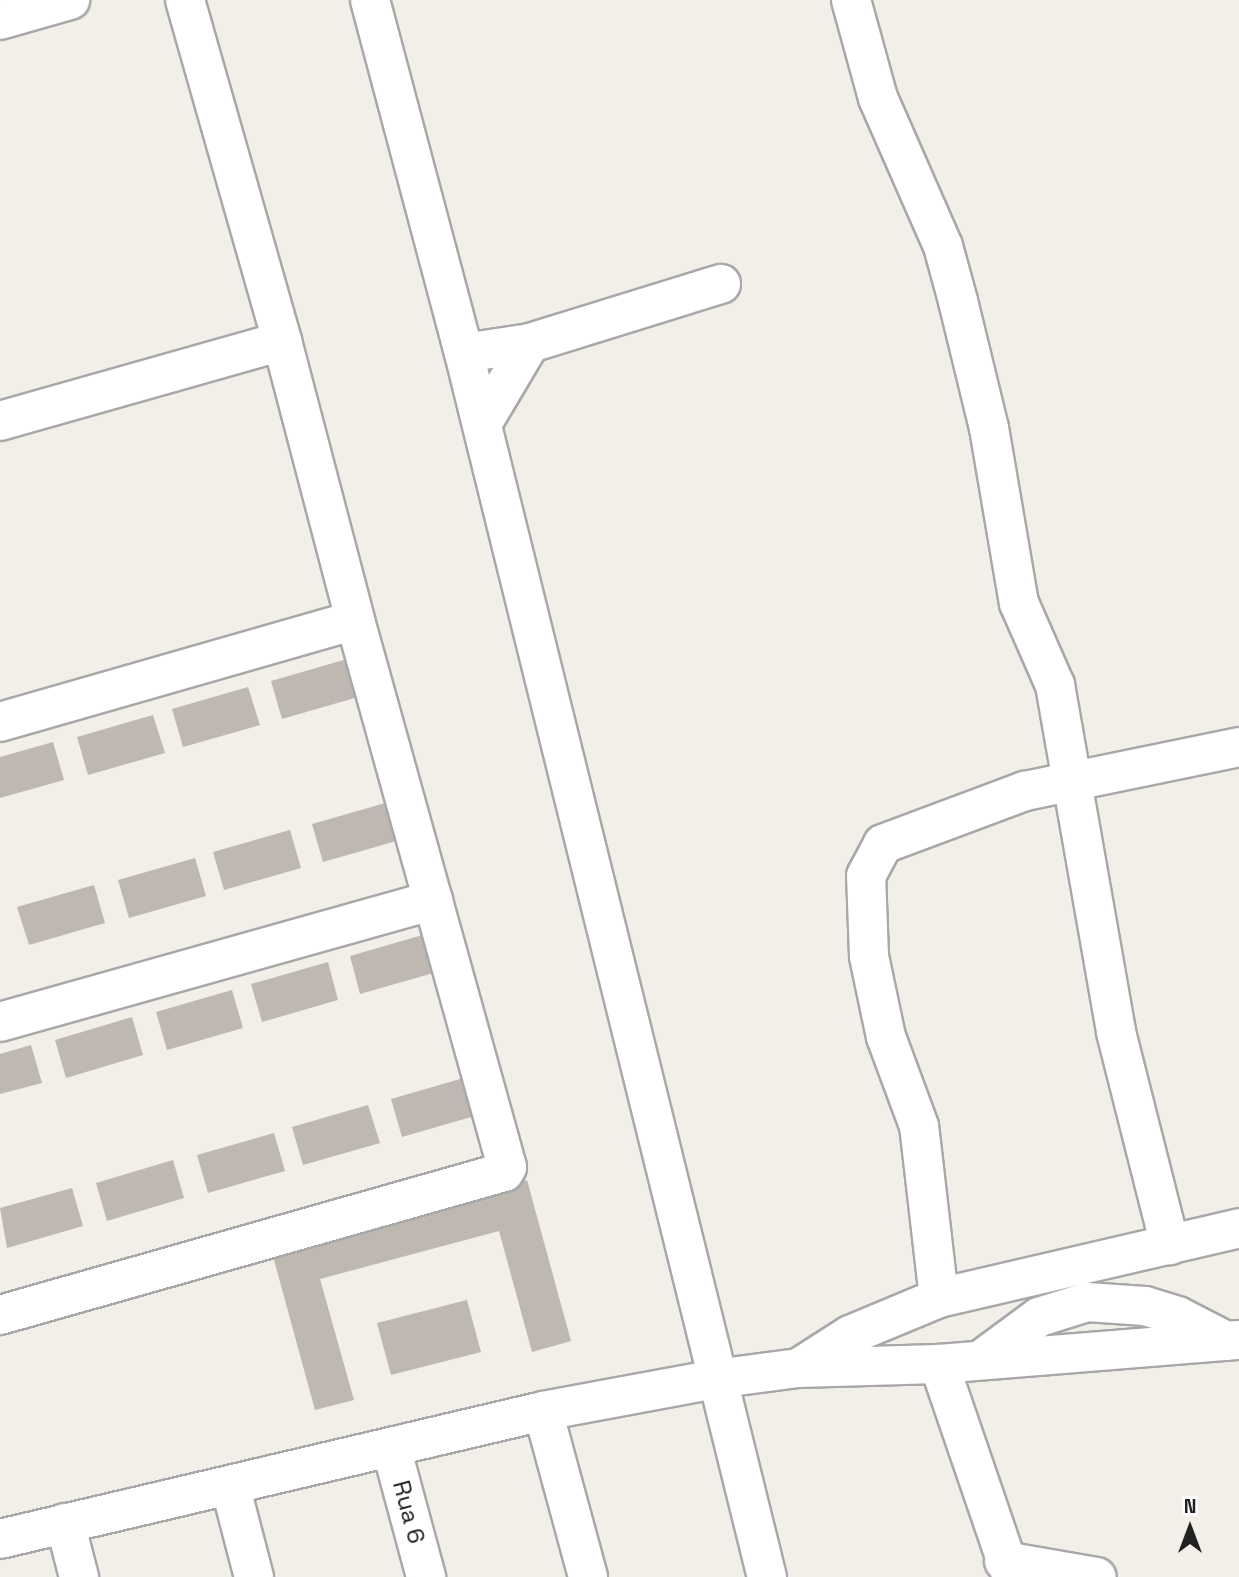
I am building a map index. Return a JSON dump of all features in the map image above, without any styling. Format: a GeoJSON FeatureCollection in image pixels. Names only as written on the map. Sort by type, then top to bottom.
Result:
{"type":"FeatureCollection","features":[{"type":"Feature","properties":{"kind":"street"},"geometry":{"type":"LineString","coordinates":[[0,20],[70,0]]}},
{"type":"Feature","properties":{"kind":"street"},"geometry":{"type":"LineString","coordinates":[[0,1315],[506,1170],[355,620],[282,341],[185,0]]}},
{"type":"Feature","properties":{"kind":"street"},"geometry":{"type":"LineString","coordinates":[[370,0],[482,424],[715,1379],[767,1577]]}},
{"type":"Feature","properties":{"kind":"street"},"geometry":{"type":"LineString","coordinates":[[851,0],[878,97],[943,246],[989,428],[1019,603],[1055,685],[1115,1032],[1170,1245]]}},
{"type":"Feature","properties":{"kind":"street"},"geometry":{"type":"LineString","coordinates":[[464,353],[530,343],[721,285]]}},
{"type":"Feature","properties":{"kind":"street"},"geometry":{"type":"LineString","coordinates":[[0,421],[282,341]]}},
{"type":"Feature","properties":{"kind":"street"},"geometry":{"type":"LineString","coordinates":[[482,424],[530,343]]}},
{"type":"Feature","properties":{"kind":"street"},"geometry":{"type":"LineString","coordinates":[[0,722],[355,620]]}},
{"type":"Feature","properties":{"kind":"street"},"geometry":{"type":"LineString","coordinates":[[939,1298],[919,1126],[887,1037],[869,956],[866,876],[883,844],[904,833],[1025,791],[1239,747]]}},
{"type":"Feature","properties":{"kind":"street"},"geometry":{"type":"LineString","coordinates":[[0,1022],[433,900]]}},
{"type":"Feature","properties":{"kind":"street"},"geometry":{"type":"LineString","coordinates":[[798,1368],[850,1335],[939,1298],[1239,1228]]}},
{"type":"Feature","properties":{"kind":"street"},"geometry":{"type":"LineString","coordinates":[[1043,1273],[1062,1309]]}},
{"type":"Feature","properties":{"kind":"street"},"geometry":{"type":"LineString","coordinates":[[982,1359],[1040,1317],[1087,1302],[1145,1306],[1178,1316],[1232,1340]]}},
{"type":"Feature","properties":{"kind":"street"},"geometry":{"type":"LineString","coordinates":[[0,1539],[543,1411],[715,1379],[798,1368],[939,1364],[1232,1340]]}},
{"type":"Feature","properties":{"kind":"street"},"geometry":{"type":"LineString","coordinates":[[939,1364],[1008,1569],[1097,1577]]}},
{"type":"Feature","properties":{"kind":"street"},"geometry":{"type":"LineString","coordinates":[[543,1411],[588,1577]]}},
{"type":"Feature","properties":{"kind":"street","name":"Rua 6"},"geometry":{"type":"LineString","coordinates":[[391,1447],[426,1577]]}},
{"type":"Feature","properties":{"kind":"street"},"geometry":{"type":"LineString","coordinates":[[230,1485],[254,1577]]}},
{"type":"Feature","properties":{"kind":"street"},"geometry":{"type":"LineString","coordinates":[[65,1523],[79,1577]]}},
{"type":"Feature","properties":{"kind":"building"},"geometry":{"type":"Polygon","coordinates":[[[347,659],[358,697],[282,719],[271,681],[347,659]]]}},
{"type":"Feature","properties":{"kind":"building"},"geometry":{"type":"Polygon","coordinates":[[[248,687],[260,725],[183,747],[172,709],[248,687]]]}},
{"type":"Feature","properties":{"kind":"building"},"geometry":{"type":"Polygon","coordinates":[[[153,715],[165,753],[88,775],[77,737],[153,715]]]}},
{"type":"Feature","properties":{"kind":"building"},"geometry":{"type":"Polygon","coordinates":[[[53,742],[64,780],[0,798],[0,757],[53,742]]]}},
{"type":"Feature","properties":{"kind":"building"},"geometry":{"type":"Polygon","coordinates":[[[389,802],[400,840],[323,862],[312,824],[389,802]]]}},
{"type":"Feature","properties":{"kind":"building"},"geometry":{"type":"Polygon","coordinates":[[[290,830],[301,868],[224,890],[213,852],[290,830]]]}},
{"type":"Feature","properties":{"kind":"building"},"geometry":{"type":"Polygon","coordinates":[[[195,858],[206,896],[129,918],[118,880],[195,858]]]}},
{"type":"Feature","properties":{"kind":"building"},"geometry":{"type":"Polygon","coordinates":[[[94,885],[105,923],[29,945],[17,907],[94,885]]]}},
{"type":"Feature","properties":{"kind":"building"},"geometry":{"type":"Polygon","coordinates":[[[426,934],[437,972],[360,994],[350,956],[426,934]]]}},
{"type":"Feature","properties":{"kind":"building"},"geometry":{"type":"Polygon","coordinates":[[[328,962],[338,1000],[262,1022],[251,984],[328,962]]]}},
{"type":"Feature","properties":{"kind":"building"},"geometry":{"type":"Polygon","coordinates":[[[232,990],[243,1028],[167,1050],[156,1012],[232,990]]]}},
{"type":"Feature","properties":{"kind":"building"},"geometry":{"type":"Polygon","coordinates":[[[132,1017],[143,1055],[66,1078],[55,1040],[132,1017]]]}},
{"type":"Feature","properties":{"kind":"building"},"geometry":{"type":"Polygon","coordinates":[[[31,1045],[42,1083],[0,1094],[0,1054],[31,1045]]]}},
{"type":"Feature","properties":{"kind":"building"},"geometry":{"type":"Polygon","coordinates":[[[467,1077],[478,1115],[402,1137],[391,1099],[467,1077]]]}},
{"type":"Feature","properties":{"kind":"building"},"geometry":{"type":"Polygon","coordinates":[[[368,1105],[380,1143],[303,1165],[292,1127],[368,1105]]]}},
{"type":"Feature","properties":{"kind":"building"},"geometry":{"type":"Polygon","coordinates":[[[274,1133],[285,1171],[208,1193],[197,1155],[274,1133]]]}},
{"type":"Feature","properties":{"kind":"building"},"geometry":{"type":"Polygon","coordinates":[[[173,1160],[184,1198],[107,1221],[96,1183],[173,1160]]]}},
{"type":"Feature","properties":{"kind":"building"},"geometry":{"type":"Polygon","coordinates":[[[527,1180],[571,1341],[532,1352],[499,1231],[320,1279],[354,1400],[315,1410],[271,1249],[527,1180]]]}},
{"type":"Feature","properties":{"kind":"building"},"geometry":{"type":"Polygon","coordinates":[[[72,1188],[83,1226],[7,1248],[0,1208],[72,1188]]]}},
{"type":"Feature","properties":{"kind":"building"},"geometry":{"type":"Polygon","coordinates":[[[467,1300],[481,1352],[391,1375],[377,1323],[467,1300]]]}}]}
